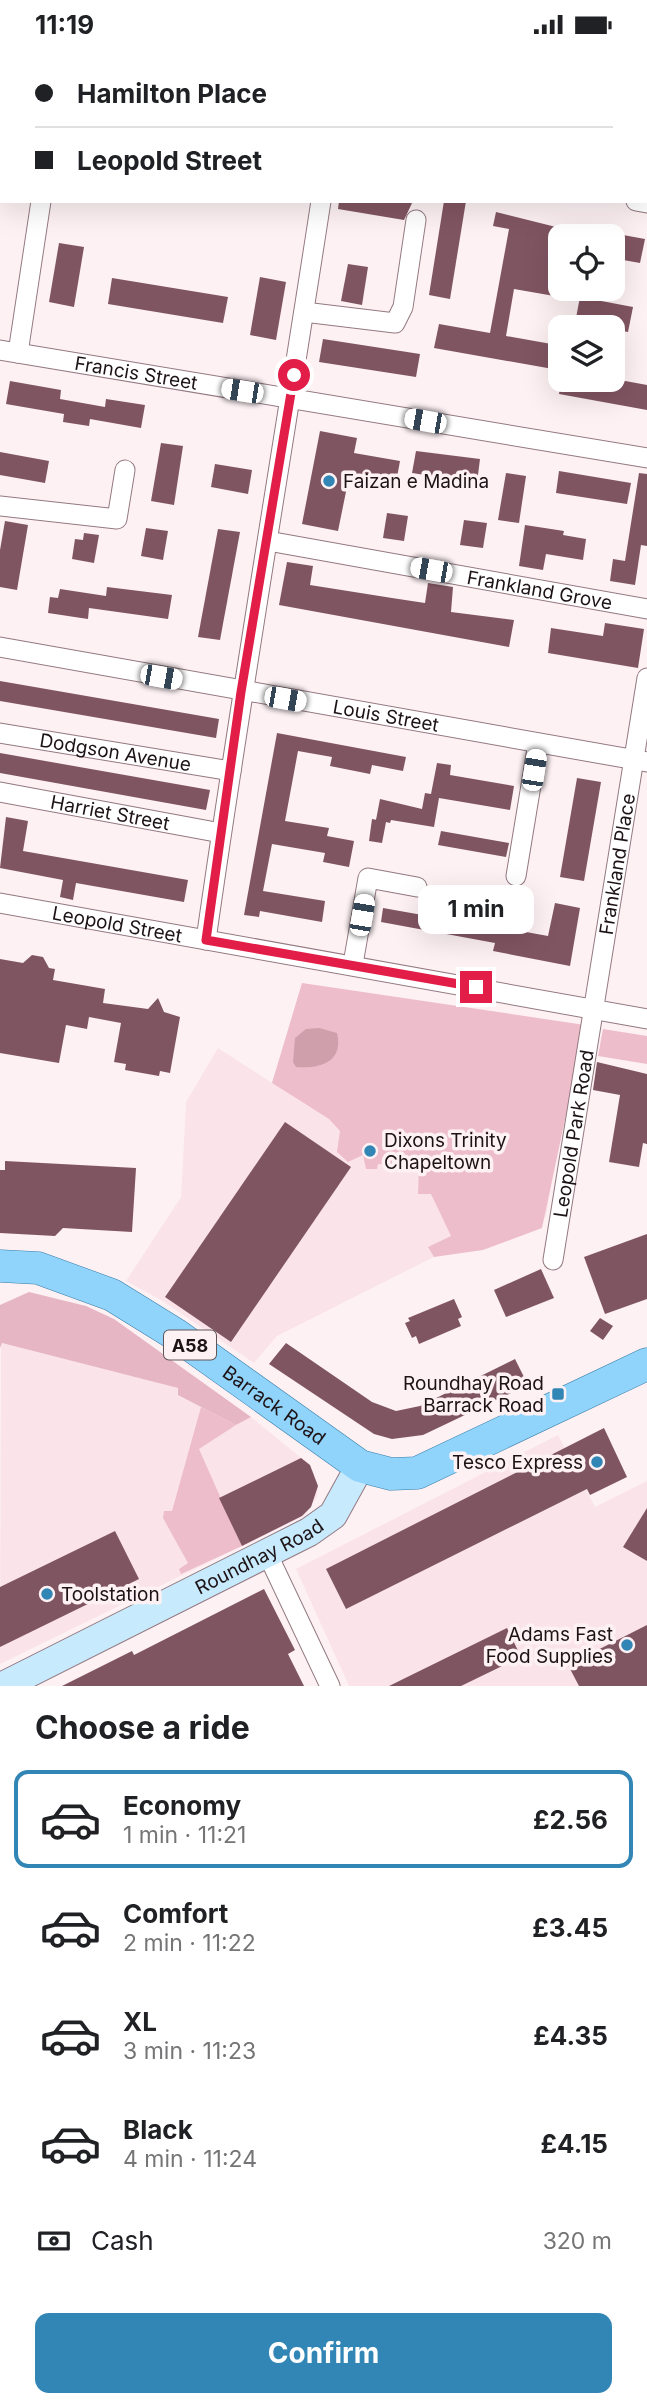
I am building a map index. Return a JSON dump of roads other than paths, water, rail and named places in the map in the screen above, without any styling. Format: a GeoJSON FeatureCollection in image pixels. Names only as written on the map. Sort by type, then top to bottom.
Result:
{"type":"FeatureCollection","features":[{"type":"Feature","properties":{"kind":"main road","name":"Barrack Road"},"geometry":{"type":"LineString","coordinates":[[0,1266],[38,1268],[112,1295],[186,1342],[360,1466]]}},
{"type":"Feature","properties":{"kind":"main road","name":"A58"},"geometry":{"type":"LineString","coordinates":[[360,1466],[391,1474],[417,1473],[647,1364]]}},
{"type":"Feature","properties":{"kind":"street"},"geometry":{"type":"LineString","coordinates":[[9,351],[41,203]]}},
{"type":"Feature","properties":{"kind":"street"},"geometry":{"type":"LineString","coordinates":[[206,940],[241,692],[268,541],[321,203]]}},
{"type":"Feature","properties":{"kind":"street"},"geometry":{"type":"LineString","coordinates":[[304,312],[395,323],[403,307],[416,220]]}},
{"type":"Feature","properties":{"kind":"street","name":"Francis Street"},"geometry":{"type":"LineString","coordinates":[[9,351],[647,459]]}},
{"type":"Feature","properties":{"kind":"street"},"geometry":{"type":"LineString","coordinates":[[0,506],[117,519],[125,470]]}},
{"type":"Feature","properties":{"kind":"street","name":"Frankland Grove"},"geometry":{"type":"LineString","coordinates":[[268,541],[647,608]]}},
{"type":"Feature","properties":{"kind":"street","name":"Louis Street"},"geometry":{"type":"LineString","coordinates":[[0,647],[640,761]]}},
{"type":"Feature","properties":{"kind":"street","name":"Frankland Place"},"geometry":{"type":"LineString","coordinates":[[592,1008],[640,761],[647,678]]}},
{"type":"Feature","properties":{"kind":"street","name":"Dodgson Avenue"},"geometry":{"type":"LineString","coordinates":[[0,733],[231,771]]}},
{"type":"Feature","properties":{"kind":"street"},"geometry":{"type":"LineString","coordinates":[[516,876],[538,743]]}},
{"type":"Feature","properties":{"kind":"street","name":"Harriet Street"},"geometry":{"type":"LineString","coordinates":[[0,792],[221,833]]}},
{"type":"Feature","properties":{"kind":"street"},"geometry":{"type":"LineString","coordinates":[[353,964],[368,878],[417,887]]}},
{"type":"Feature","properties":{"kind":"street","name":"Leopold Street"},"geometry":{"type":"LineString","coordinates":[[0,903],[353,964],[647,1019]]}},
{"type":"Feature","properties":{"kind":"street","name":"Leopold Park Road"},"geometry":{"type":"LineString","coordinates":[[553,1260],[592,1008]]}},
{"type":"Feature","properties":{"kind":"street","name":"Roundhay Road"},"geometry":{"type":"LineString","coordinates":[[3,1686],[309,1532],[332,1515],[360,1466]]}},
{"type":"Feature","properties":{"kind":"street"},"geometry":{"type":"LineString","coordinates":[[267,1553],[330,1686]]}},
{"type":"Feature","properties":{"kind":"place","name":"Faizan e Madina"},"geometry":{"type":"Point","coordinates":[329,481]}},
{"type":"Feature","properties":{"kind":"place","name":"Dixons Trinity Chapeltown"},"geometry":{"type":"Point","coordinates":[370,1151]}},
{"type":"Feature","properties":{"kind":"place","name":"Roundhay Road Barrack Road"},"geometry":{"type":"Point","coordinates":[558,1394]}},
{"type":"Feature","properties":{"kind":"place","name":"Tesco Express"},"geometry":{"type":"Point","coordinates":[597,1462]}},
{"type":"Feature","properties":{"kind":"place","name":"Toolstation"},"geometry":{"type":"Point","coordinates":[47,1594]}},
{"type":"Feature","properties":{"kind":"place","name":"Adams Fast Food Supplies"},"geometry":{"type":"Point","coordinates":[627,1645]}}]}
